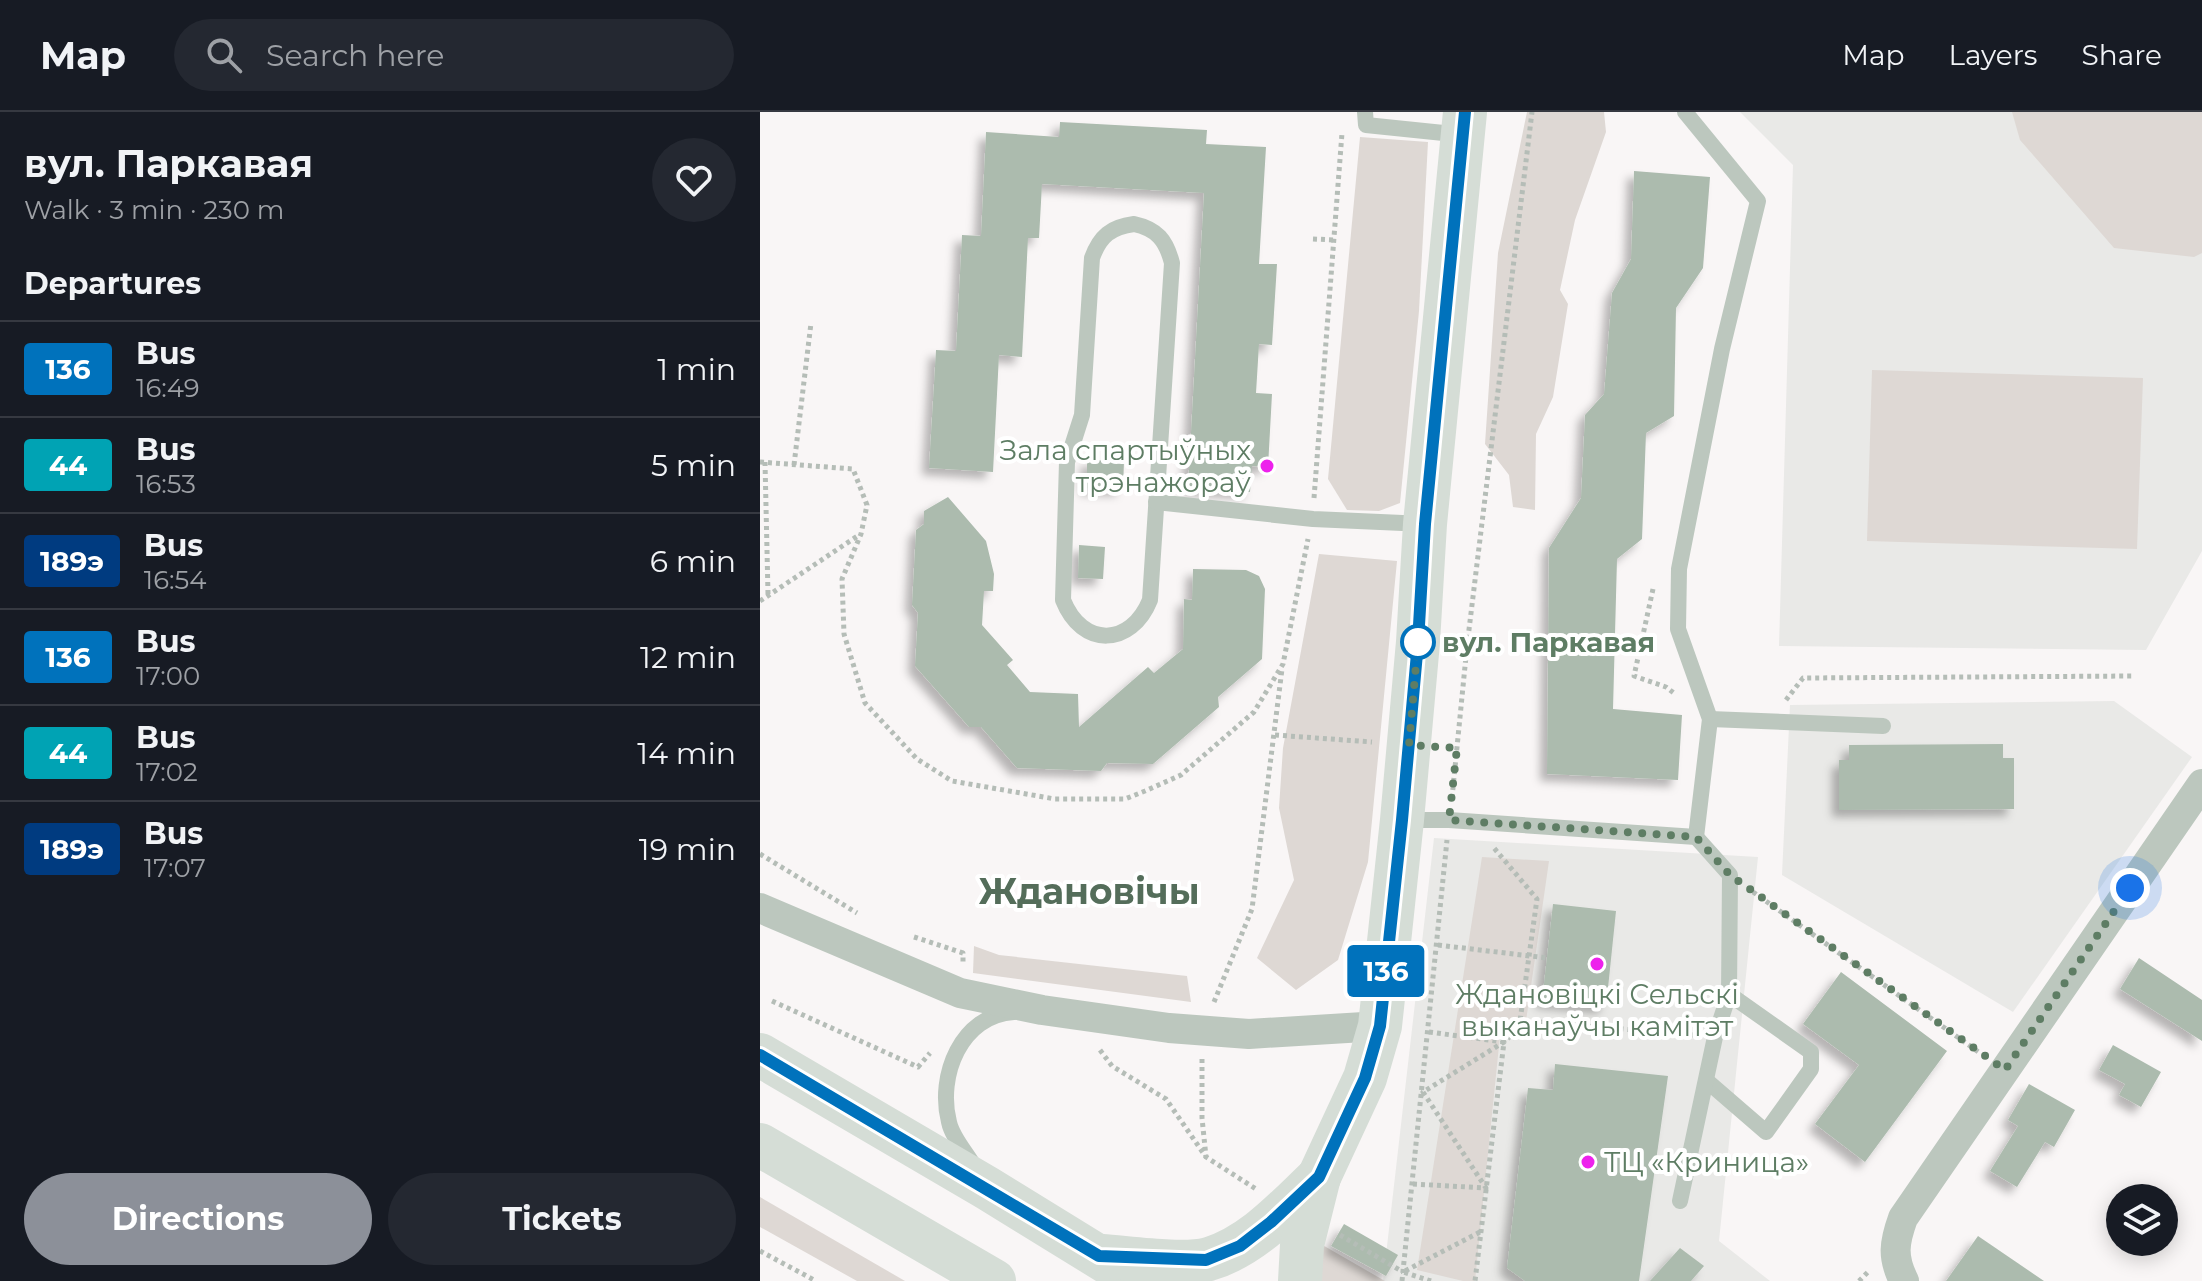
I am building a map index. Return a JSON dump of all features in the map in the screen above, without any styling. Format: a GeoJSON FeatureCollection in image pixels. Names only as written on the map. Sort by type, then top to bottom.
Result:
{"type":"FeatureCollection","features":[{"type":"Feature","properties":{"kind":"main road"},"geometry":{"type":"LineString","coordinates":[[1300,1281],[1302,1245],[1319,1177],[1365,1078],[1380,1026],[1409,745],[1425,524],[1464,123]]}},
{"type":"Feature","properties":{"kind":"main road"},"geometry":{"type":"LineString","coordinates":[[760,1055],[1138,1281]]}},
{"type":"Feature","properties":{"kind":"main road"},"geometry":{"type":"LineString","coordinates":[[760,1145],[994,1281]]}},
{"type":"Feature","properties":{"kind":"main road"},"geometry":{"type":"LineString","coordinates":[[1099,1256],[1206,1260],[1240,1246],[1319,1177]]}},
{"type":"Feature","properties":{"kind":"street"},"geometry":{"type":"LineString","coordinates":[[1904,1281],[1894,1244],[1903,1218],[2202,784]]}},
{"type":"Feature","properties":{"kind":"street"},"geometry":{"type":"LineString","coordinates":[[760,908],[960,993],[1042,1010],[1235,1034],[1380,1026]]}},
{"type":"Feature","properties":{"kind":"lane"},"geometry":{"type":"LineString","coordinates":[[1365,112],[1366,125],[1464,123]]}},
{"type":"Feature","properties":{"kind":"lane"},"geometry":{"type":"LineString","coordinates":[[1685,112],[1758,201],[1722,349],[1679,569],[1678,629],[1710,719],[1696,837]]}},
{"type":"Feature","properties":{"kind":"lane"},"geometry":{"type":"LineString","coordinates":[[1134,224],[1148,227],[1160,235],[1168,247],[1172,263],[1156,502],[1150,600],[1143,616],[1133,627],[1106,636],[1078,626],[1068,614],[1062,589],[1067,462],[1082,415],[1092,258],[1097,244],[1107,232],[1134,224]]}},
{"type":"Feature","properties":{"kind":"lane"},"geometry":{"type":"LineString","coordinates":[[1156,502],[1313,519],[1425,524]]}},
{"type":"Feature","properties":{"kind":"lane"},"geometry":{"type":"LineString","coordinates":[[1710,719],[1883,726]]}},
{"type":"Feature","properties":{"kind":"lane"},"geometry":{"type":"LineString","coordinates":[[1402,820],[1449,820],[1696,837],[1730,875],[1729,994],[1715,1037],[1680,1201]]}},
{"type":"Feature","properties":{"kind":"lane"},"geometry":{"type":"LineString","coordinates":[[1707,1081],[1766,1132],[1811,1069],[1811,1052],[1729,994]]}},
{"type":"Feature","properties":{"kind":"lane"},"geometry":{"type":"LineString","coordinates":[[987,1188],[949,1123],[945,1082],[948,1070],[955,1051],[987,1019],[1007,1012],[1042,1010]]}},
{"type":"Feature","properties":{"kind":"path"},"geometry":{"type":"LineString","coordinates":[[1402,1281],[1467,646],[1532,112]]}},
{"type":"Feature","properties":{"kind":"path"},"geometry":{"type":"LineString","coordinates":[[1215,999],[1252,909],[1283,664],[1313,519],[1343,126]]}},
{"type":"Feature","properties":{"kind":"path"},"geometry":{"type":"LineString","coordinates":[[1313,239],[1335,240]]}},
{"type":"Feature","properties":{"kind":"path"},"geometry":{"type":"LineString","coordinates":[[794,465],[811,323]]}},
{"type":"Feature","properties":{"kind":"path"},"geometry":{"type":"LineString","coordinates":[[768,594],[763,462],[853,469],[867,505],[861,534],[842,579],[844,634],[865,703],[917,759],[952,781],[1055,799],[1125,799],[1181,775],[1254,712],[1283,664]]}},
{"type":"Feature","properties":{"kind":"path"},"geometry":{"type":"LineString","coordinates":[[760,601],[861,534]]}},
{"type":"Feature","properties":{"kind":"path"},"geometry":{"type":"LineString","coordinates":[[1779,722],[1784,702],[1803,678],[2134,676]]}},
{"type":"Feature","properties":{"kind":"path"},"geometry":{"type":"LineString","coordinates":[[1274,735],[1457,748]]}},
{"type":"Feature","properties":{"kind":"path"},"geometry":{"type":"LineString","coordinates":[[1447,844],[1459,845]]}},
{"type":"Feature","properties":{"kind":"path"},"geometry":{"type":"LineString","coordinates":[[1475,1281],[1504,1042],[1519,1028],[1537,899],[1497,848],[1484,847]]}},
{"type":"Feature","properties":{"kind":"path"},"geometry":{"type":"LineString","coordinates":[[760,854],[866,919]]}},
{"type":"Feature","properties":{"kind":"path"},"geometry":{"type":"LineString","coordinates":[[1730,875],[2005,1070]]}},
{"type":"Feature","properties":{"kind":"path"},"geometry":{"type":"LineString","coordinates":[[907,935],[963,953],[960,993]]}},
{"type":"Feature","properties":{"kind":"path"},"geometry":{"type":"LineString","coordinates":[[1438,945],[1547,958]]}},
{"type":"Feature","properties":{"kind":"path"},"geometry":{"type":"LineString","coordinates":[[772,1001],[918,1067],[933,1049]]}},
{"type":"Feature","properties":{"kind":"path"},"geometry":{"type":"LineString","coordinates":[[1423,1092],[1540,1022],[1715,1037]]}},
{"type":"Feature","properties":{"kind":"path"},"geometry":{"type":"LineString","coordinates":[[1429,1032],[1504,1042]]}},
{"type":"Feature","properties":{"kind":"path"},"geometry":{"type":"LineString","coordinates":[[1098,1048],[1112,1066],[1166,1099],[1206,1157],[1257,1189]]}},
{"type":"Feature","properties":{"kind":"path"},"geometry":{"type":"LineString","coordinates":[[1191,1057],[1203,1059],[1202,1118],[1206,1157]]}},
{"type":"Feature","properties":{"kind":"path"},"geometry":{"type":"LineString","coordinates":[[1423,1092],[1486,1188]]}},
{"type":"Feature","properties":{"kind":"path"},"geometry":{"type":"LineString","coordinates":[[1413,1184],[1486,1188]]}},
{"type":"Feature","properties":{"kind":"path"},"geometry":{"type":"LineString","coordinates":[[1403,1272],[1481,1232]]}},
{"type":"Feature","properties":{"kind":"path"},"geometry":{"type":"LineString","coordinates":[[1339,1234],[1403,1272],[1431,1281]]}},
{"type":"Feature","properties":{"kind":"path"},"geometry":{"type":"LineString","coordinates":[[760,1251],[816,1281]]}},
{"type":"Feature","properties":{"kind":"shaded area"},"geometry":{"type":"Polygon","coordinates":[[[1527,112],[1604,112],[1606,132],[1575,220],[1560,290],[1568,304],[1553,397],[1536,434],[1535,510],[1513,507],[1509,475],[1485,444],[1498,253],[1527,112]]]}},
{"type":"Feature","properties":{"kind":"shaded area"},"geometry":{"type":"Polygon","coordinates":[[[1740,112],[2202,112],[2202,551],[2146,650],[1779,646],[1793,165],[1740,112]]]}},
{"type":"Feature","properties":{"kind":"shaded area"},"geometry":{"type":"Polygon","coordinates":[[[2012,112],[2202,112],[2202,253],[2194,257],[2114,248],[2020,140],[2012,112]]]}},
{"type":"Feature","properties":{"kind":"shaded area"},"geometry":{"type":"Polygon","coordinates":[[[1360,137],[1428,142],[1419,311],[1400,503],[1379,511],[1347,510],[1328,479],[1360,137]]]}},
{"type":"Feature","properties":{"kind":"shaded area"},"geometry":{"type":"Polygon","coordinates":[[[1872,370],[2143,378],[2137,549],[1867,541],[1872,370]]]}},
{"type":"Feature","properties":{"kind":"shaded area"},"geometry":{"type":"Polygon","coordinates":[[[1319,554],[1397,561],[1368,862],[1338,960],[1296,990],[1257,958],[1294,880],[1279,808],[1283,748],[1319,554]]]}},
{"type":"Feature","properties":{"kind":"shaded area"},"geometry":{"type":"Polygon","coordinates":[[[2114,701],[2192,757],[2013,1012],[1782,875],[1790,705],[2114,701]]]}},
{"type":"Feature","properties":{"kind":"shaded area"},"geometry":{"type":"Polygon","coordinates":[[[1434,838],[1758,857],[1719,1241],[1770,1281],[1383,1281],[1434,838]]]}},
{"type":"Feature","properties":{"kind":"shaded area"},"geometry":{"type":"Polygon","coordinates":[[[1482,857],[1549,861],[1526,1021],[1501,1026],[1475,1281],[1463,1281],[1417,1270],[1482,857]]]}},
{"type":"Feature","properties":{"kind":"shaded area"},"geometry":{"type":"Polygon","coordinates":[[[974,946],[999,955],[1187,976],[1191,1002],[973,973],[974,946]]]}},
{"type":"Feature","properties":{"kind":"shaded area"},"geometry":{"type":"Polygon","coordinates":[[[760,1197],[905,1281],[857,1281],[760,1227],[760,1197]]]}},
{"type":"Feature","properties":{"kind":"shaded area"},"geometry":{"type":"Polygon","coordinates":[[[1319,1243],[1385,1281],[1314,1281],[1319,1243]]]}},
{"type":"Feature","properties":{"kind":"building"},"geometry":{"type":"Polygon","coordinates":[[[1060,122],[1207,130],[1206,144],[1266,147],[1259,264],[1277,264],[1272,345],[1259,344],[1256,393],[1272,394],[1268,467],[1252,466],[1250,492],[1188,488],[1204,193],[1042,184],[1039,238],[1028,238],[1022,357],[999,355],[993,472],[929,468],[936,350],[956,351],[962,235],[981,236],[986,132],[1059,137],[1060,122]]]}},
{"type":"Feature","properties":{"kind":"building"},"geometry":{"type":"Polygon","coordinates":[[[1634,171],[1710,177],[1703,268],[1676,308],[1674,416],[1646,433],[1642,539],[1617,559],[1613,709],[1682,715],[1678,780],[1547,774],[1549,548],[1581,498],[1585,415],[1604,394],[1612,293],[1631,259],[1634,171]]]}},
{"type":"Feature","properties":{"kind":"building"},"geometry":{"type":"Polygon","coordinates":[[[1087,460],[1124,461],[1123,489],[1087,488],[1087,460]]]}},
{"type":"Feature","properties":{"kind":"building"},"geometry":{"type":"Polygon","coordinates":[[[948,497],[986,541],[994,574],[993,591],[984,591],[982,625],[1013,660],[1007,665],[1030,692],[1078,694],[1079,727],[1148,667],[1154,673],[1183,649],[1184,599],[1192,600],[1193,569],[1246,570],[1259,576],[1265,589],[1262,659],[1218,697],[1219,707],[1153,764],[1107,763],[1101,771],[1017,768],[981,727],[969,727],[915,666],[918,613],[912,605],[916,530],[924,524],[924,511],[948,497]]]}},
{"type":"Feature","properties":{"kind":"building"},"geometry":{"type":"Polygon","coordinates":[[[1079,545],[1105,547],[1103,579],[1078,578],[1079,545]]]}},
{"type":"Feature","properties":{"kind":"building"},"geometry":{"type":"Polygon","coordinates":[[[2003,744],[2003,758],[2014,758],[2014,809],[1839,810],[1839,760],[1849,760],[1849,745],[2003,744]]]}},
{"type":"Feature","properties":{"kind":"building"},"geometry":{"type":"Polygon","coordinates":[[[1553,904],[1616,911],[1606,1007],[1542,1001],[1553,904]]]}},
{"type":"Feature","properties":{"kind":"building"},"geometry":{"type":"Polygon","coordinates":[[[2139,958],[2202,1000],[2202,1041],[2120,989],[2139,958]]]}},
{"type":"Feature","properties":{"kind":"building"},"geometry":{"type":"Polygon","coordinates":[[[1841,972],[1947,1051],[1865,1162],[1815,1124],[1859,1065],[1803,1024],[1841,972]]]}},
{"type":"Feature","properties":{"kind":"building"},"geometry":{"type":"Polygon","coordinates":[[[2113,1045],[2161,1072],[2141,1107],[2119,1095],[2125,1084],[2099,1070],[2113,1045]]]}},
{"type":"Feature","properties":{"kind":"building","name":"ТЦ «Криница»"},"geometry":{"type":"Polygon","coordinates":[[[1555,1064],[1668,1076],[1639,1281],[1525,1281],[1507,1268],[1528,1088],[1553,1090],[1555,1064]]]}},
{"type":"Feature","properties":{"kind":"building"},"geometry":{"type":"Polygon","coordinates":[[[2029,1084],[2075,1110],[2054,1147],[2045,1142],[2017,1187],[1990,1171],[2018,1126],[2008,1120],[2029,1084]]]}},
{"type":"Feature","properties":{"kind":"building"},"geometry":{"type":"Polygon","coordinates":[[[1344,1224],[1398,1255],[1386,1276],[1331,1246],[1344,1224]]]}},
{"type":"Feature","properties":{"kind":"building"},"geometry":{"type":"Polygon","coordinates":[[[1978,1236],[2044,1281],[1946,1281],[1978,1236]]]}},
{"type":"Feature","properties":{"kind":"building"},"geometry":{"type":"Polygon","coordinates":[[[1680,1248],[1704,1266],[1691,1281],[1650,1281],[1680,1248]]]}},
{"type":"Feature","properties":{"kind":"bus line","name":"136"},"geometry":{"type":"LineString","coordinates":[[760,1055],[1099,1256],[1206,1260],[1240,1246],[1319,1177],[1365,1078],[1380,1026],[1402,820],[1425,524],[1465,112]]}},
{"type":"Feature","properties":{"kind":"place","name":"Зала спартыўных трэнажораў"},"geometry":{"type":"Point","coordinates":[1267,466]}},
{"type":"Feature","properties":{"kind":"place","name":"вул. Паркавая"},"geometry":{"type":"Point","coordinates":[1418,642]}},
{"type":"Feature","properties":{"kind":"place","name":"Ждановіцкі Сельскі выканаўчы камітэт"},"geometry":{"type":"Point","coordinates":[1597,964]}},
{"type":"Feature","properties":{"kind":"place","name":"ТЦ «Криница»"},"geometry":{"type":"Point","coordinates":[1588,1162]}},
{"type":"Feature","properties":{"kind":"district","name":"Ждановічы"},"geometry":{"type":"Point","coordinates":[1089,891]}},
{"type":"Feature","properties":{"kind":"route"},"geometry":{"type":"LineString","coordinates":[[1418,642],[1409,745],[1457,748],[1449,820],[1696,837],[1730,875],[2005,1070],[2130,888]]}}]}
